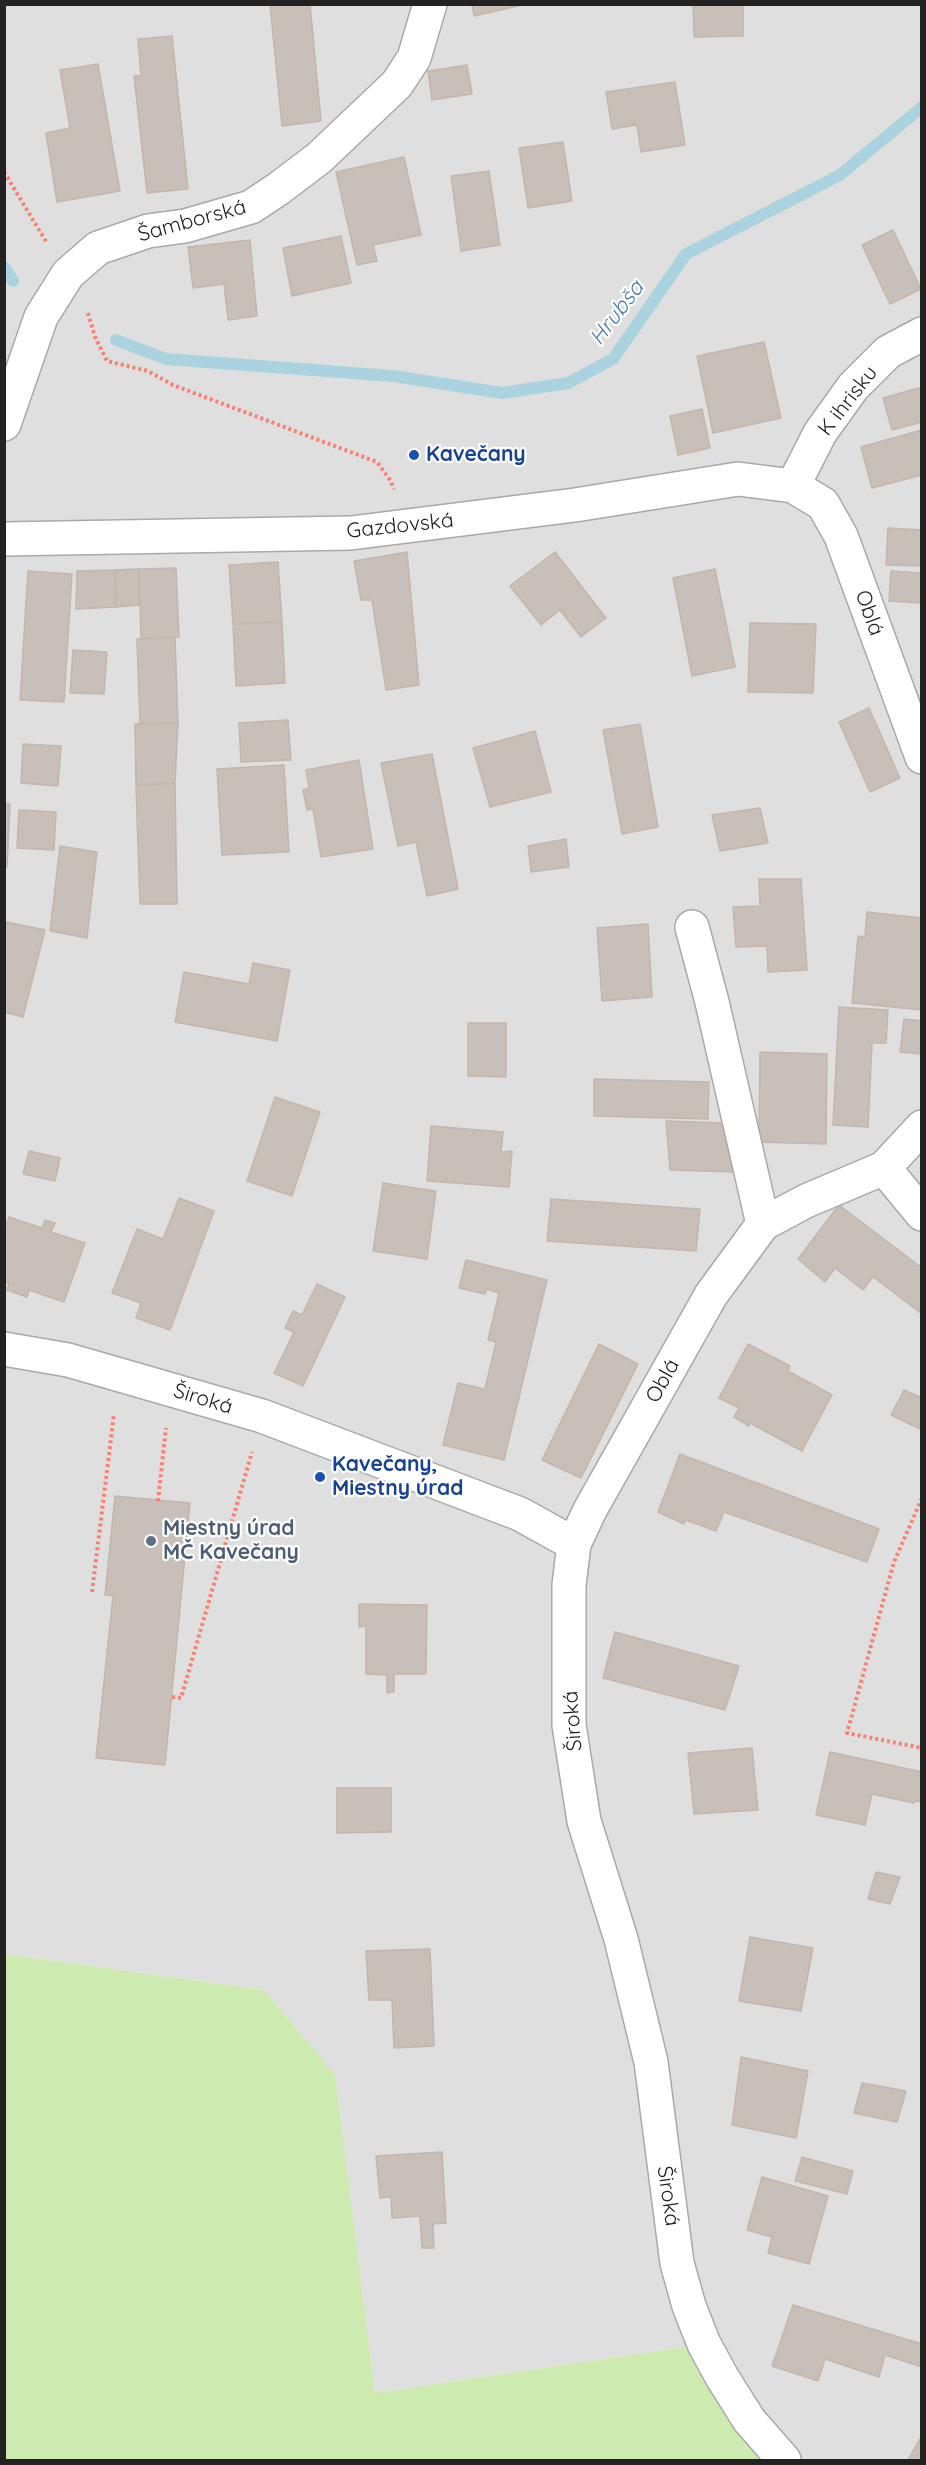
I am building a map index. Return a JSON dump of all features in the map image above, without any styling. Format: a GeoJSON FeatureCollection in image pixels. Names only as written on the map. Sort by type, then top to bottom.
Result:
{"type":"FeatureCollection","features":[{"type":"Feature","properties":{"kind":"street","name":"Šamborská"},"geometry":{"type":"LineString","coordinates":[[4,424],[41,317],[68,274],[98,248],[148,231],[185,226],[251,207],[278,189],[334,144],[397,84],[414,58],[430,4]]}},
{"type":"Feature","properties":{"kind":"street","name":"K ihrisku"},"geometry":{"type":"LineString","coordinates":[[793,486],[820,433],[853,387],[888,352],[921,334]]}},
{"type":"Feature","properties":{"kind":"street","name":"Gazdovská"},"geometry":{"type":"LineString","coordinates":[[4,539],[351,533],[575,505],[738,479],[793,486]]}},
{"type":"Feature","properties":{"kind":"street","name":"Oblá"},"geometry":{"type":"LineString","coordinates":[[793,486],[823,504],[841,536],[921,757]]}},
{"type":"Feature","properties":{"kind":"street"},"geometry":{"type":"LineString","coordinates":[[692,927],[712,1002],[763,1224]]}},
{"type":"Feature","properties":{"kind":"street","name":"Oblá"},"geometry":{"type":"LineString","coordinates":[[574,1544],[590,1510],[711,1295],[763,1224],[806,1201],[884,1168],[921,1127]]}},
{"type":"Feature","properties":{"kind":"street"},"geometry":{"type":"LineString","coordinates":[[884,1168],[921,1214]]}},
{"type":"Feature","properties":{"kind":"street","name":"Široká"},"geometry":{"type":"LineString","coordinates":[[4,1349],[68,1360],[262,1416],[520,1514],[574,1544],[569,1585],[569,1725],[584,1821],[621,1939],[651,2062],[677,2264],[689,2306],[704,2344],[749,2420],[784,2460]]}},
{"type":"Feature","properties":{"kind":"path"},"geometry":{"type":"LineString","coordinates":[[4,172],[29,216],[68,274]]}},
{"type":"Feature","properties":{"kind":"path"},"geometry":{"type":"LineString","coordinates":[[87,308],[95,337],[107,361],[148,371],[191,392],[378,462],[390,480],[406,526]]}},
{"type":"Feature","properties":{"kind":"path"},"geometry":{"type":"LineString","coordinates":[[93,1592],[118,1374]]}},
{"type":"Feature","properties":{"kind":"path"},"geometry":{"type":"LineString","coordinates":[[158,1500],[171,1389]]}},
{"type":"Feature","properties":{"kind":"path"},"geometry":{"type":"LineString","coordinates":[[172,1697],[182,1698],[262,1416]]}},
{"type":"Feature","properties":{"kind":"path"},"geometry":{"type":"LineString","coordinates":[[921,1498],[894,1562],[847,1733],[921,1748]]}},
{"type":"Feature","properties":{"kind":"shaded area"},"geometry":{"type":"Polygon","coordinates":[[[5,5],[921,5],[921,2460],[784,2460],[704,2344],[375,2393],[335,2076],[264,1990],[5,1954],[5,5]]]}},
{"type":"Feature","properties":{"kind":"green space"},"geometry":{"type":"Polygon","coordinates":[[[5,1954],[264,1990],[335,2075],[375,2393],[704,2344],[784,2460],[5,2460],[5,1954]]]}},
{"type":"Feature","properties":{"kind":"building"},"geometry":{"type":"Polygon","coordinates":[[[270,4],[310,4],[321,121],[282,126],[270,4]]]}},
{"type":"Feature","properties":{"kind":"building"},"geometry":{"type":"Polygon","coordinates":[[[472,4],[526,4],[474,16],[472,4]]]}},
{"type":"Feature","properties":{"kind":"building"},"geometry":{"type":"Polygon","coordinates":[[[693,4],[743,4],[743,36],[694,37],[693,4]]]}},
{"type":"Feature","properties":{"kind":"building"},"geometry":{"type":"Polygon","coordinates":[[[172,36],[188,189],[147,193],[134,76],[141,76],[138,39],[172,36]]]}},
{"type":"Feature","properties":{"kind":"building"},"geometry":{"type":"Polygon","coordinates":[[[98,64],[120,191],[57,202],[46,133],[70,128],[60,70],[98,64]]]}},
{"type":"Feature","properties":{"kind":"building"},"geometry":{"type":"Polygon","coordinates":[[[467,65],[472,94],[432,100],[428,71],[467,65]]]}},
{"type":"Feature","properties":{"kind":"building"},"geometry":{"type":"Polygon","coordinates":[[[675,82],[685,145],[641,152],[637,125],[612,129],[606,92],[675,82]]]}},
{"type":"Feature","properties":{"kind":"building"},"geometry":{"type":"Polygon","coordinates":[[[563,142],[572,201],[528,208],[519,148],[563,142]]]}},
{"type":"Feature","properties":{"kind":"building"},"geometry":{"type":"Polygon","coordinates":[[[404,157],[421,235],[373,245],[377,261],[357,265],[336,172],[404,157]]]}},
{"type":"Feature","properties":{"kind":"building"},"geometry":{"type":"Polygon","coordinates":[[[489,171],[500,245],[461,251],[451,176],[489,171]]]}},
{"type":"Feature","properties":{"kind":"building"},"geometry":{"type":"Polygon","coordinates":[[[893,230],[921,289],[890,304],[862,245],[893,230]]]}},
{"type":"Feature","properties":{"kind":"building"},"geometry":{"type":"Polygon","coordinates":[[[341,236],[351,283],[292,296],[283,248],[341,236]]]}},
{"type":"Feature","properties":{"kind":"building"},"geometry":{"type":"Polygon","coordinates":[[[250,240],[257,316],[228,320],[224,284],[193,288],[188,247],[250,240]]]}},
{"type":"Feature","properties":{"kind":"building"},"geometry":{"type":"Polygon","coordinates":[[[764,342],[781,418],[713,433],[697,356],[764,342]]]}},
{"type":"Feature","properties":{"kind":"building"},"geometry":{"type":"Polygon","coordinates":[[[922,387],[922,422],[892,430],[883,398],[922,387]]]}},
{"type":"Feature","properties":{"kind":"building"},"geometry":{"type":"Polygon","coordinates":[[[702,409],[710,448],[678,455],[670,416],[702,409]]]}},
{"type":"Feature","properties":{"kind":"building"},"geometry":{"type":"Polygon","coordinates":[[[922,430],[922,475],[872,488],[861,447],[922,430]]]}},
{"type":"Feature","properties":{"kind":"building"},"geometry":{"type":"Polygon","coordinates":[[[888,528],[922,530],[922,566],[886,565],[888,528]]]}},
{"type":"Feature","properties":{"kind":"building"},"geometry":{"type":"Polygon","coordinates":[[[407,552],[419,685],[386,690],[372,600],[361,600],[354,561],[407,552]]]}},
{"type":"Feature","properties":{"kind":"building"},"geometry":{"type":"Polygon","coordinates":[[[555,552],[606,618],[581,637],[560,610],[541,625],[510,586],[555,552]]]}},
{"type":"Feature","properties":{"kind":"building"},"geometry":{"type":"Polygon","coordinates":[[[278,562],[282,622],[233,624],[229,565],[278,562]]]}},
{"type":"Feature","properties":{"kind":"building"},"geometry":{"type":"Polygon","coordinates":[[[176,568],[179,637],[141,639],[139,569],[176,568]]]}},
{"type":"Feature","properties":{"kind":"building"},"geometry":{"type":"Polygon","coordinates":[[[139,569],[139,605],[116,607],[115,570],[139,569]]]}},
{"type":"Feature","properties":{"kind":"building"},"geometry":{"type":"Polygon","coordinates":[[[715,569],[735,667],[692,676],[673,578],[715,569]]]}},
{"type":"Feature","properties":{"kind":"building"},"geometry":{"type":"Polygon","coordinates":[[[115,570],[116,607],[76,609],[77,571],[115,570]]]}},
{"type":"Feature","properties":{"kind":"building"},"geometry":{"type":"Polygon","coordinates":[[[28,571],[72,574],[64,702],[20,700],[28,571]]]}},
{"type":"Feature","properties":{"kind":"building"},"geometry":{"type":"Polygon","coordinates":[[[891,571],[922,573],[922,603],[889,601],[891,571]]]}},
{"type":"Feature","properties":{"kind":"building"},"geometry":{"type":"Polygon","coordinates":[[[282,622],[285,683],[236,686],[233,624],[282,622]]]}},
{"type":"Feature","properties":{"kind":"building"},"geometry":{"type":"Polygon","coordinates":[[[750,623],[816,624],[813,693],[748,692],[750,623]]]}},
{"type":"Feature","properties":{"kind":"building"},"geometry":{"type":"Polygon","coordinates":[[[175,637],[178,723],[140,724],[137,639],[175,637]]]}},
{"type":"Feature","properties":{"kind":"building"},"geometry":{"type":"Polygon","coordinates":[[[73,650],[107,652],[104,694],[70,693],[73,650]]]}},
{"type":"Feature","properties":{"kind":"building"},"geometry":{"type":"Polygon","coordinates":[[[869,708],[900,778],[870,792],[839,722],[869,708]]]}},
{"type":"Feature","properties":{"kind":"building"},"geometry":{"type":"Polygon","coordinates":[[[288,720],[291,760],[241,762],[239,723],[288,720]]]}},
{"type":"Feature","properties":{"kind":"building"},"geometry":{"type":"Polygon","coordinates":[[[178,723],[175,783],[136,785],[135,724],[178,723]]]}},
{"type":"Feature","properties":{"kind":"building"},"geometry":{"type":"Polygon","coordinates":[[[640,724],[658,827],[622,834],[603,730],[640,724]]]}},
{"type":"Feature","properties":{"kind":"building"},"geometry":{"type":"Polygon","coordinates":[[[535,731],[551,792],[490,807],[473,748],[535,731]]]}},
{"type":"Feature","properties":{"kind":"building"},"geometry":{"type":"Polygon","coordinates":[[[23,744],[61,746],[58,786],[21,783],[23,744]]]}},
{"type":"Feature","properties":{"kind":"building"},"geometry":{"type":"Polygon","coordinates":[[[432,754],[458,889],[427,896],[416,842],[398,846],[381,763],[432,754]]]}},
{"type":"Feature","properties":{"kind":"building"},"geometry":{"type":"Polygon","coordinates":[[[359,760],[373,849],[321,857],[313,809],[307,810],[303,790],[309,788],[306,770],[359,760]]]}},
{"type":"Feature","properties":{"kind":"building"},"geometry":{"type":"Polygon","coordinates":[[[284,765],[289,852],[222,855],[217,769],[284,765]]]}},
{"type":"Feature","properties":{"kind":"building"},"geometry":{"type":"Polygon","coordinates":[[[175,783],[177,904],[140,904],[136,785],[175,783]]]}},
{"type":"Feature","properties":{"kind":"building"},"geometry":{"type":"Polygon","coordinates":[[[4,804],[10,804],[7,867],[4,867],[4,804]]]}},
{"type":"Feature","properties":{"kind":"building"},"geometry":{"type":"Polygon","coordinates":[[[760,808],[768,843],[720,851],[712,815],[760,808]]]}},
{"type":"Feature","properties":{"kind":"building"},"geometry":{"type":"Polygon","coordinates":[[[19,810],[56,812],[54,850],[17,848],[19,810]]]}},
{"type":"Feature","properties":{"kind":"building"},"geometry":{"type":"Polygon","coordinates":[[[566,839],[569,867],[531,872],[528,846],[566,839]]]}},
{"type":"Feature","properties":{"kind":"building"},"geometry":{"type":"Polygon","coordinates":[[[60,846],[97,852],[87,938],[50,931],[60,846]]]}},
{"type":"Feature","properties":{"kind":"building"},"geometry":{"type":"Polygon","coordinates":[[[759,879],[801,879],[807,970],[768,972],[767,946],[736,947],[733,907],[760,906],[759,879]]]}},
{"type":"Feature","properties":{"kind":"building"},"geometry":{"type":"Polygon","coordinates":[[[867,912],[922,918],[922,1010],[852,1003],[858,936],[865,937],[867,912]]]}},
{"type":"Feature","properties":{"kind":"building"},"geometry":{"type":"Polygon","coordinates":[[[7,922],[45,930],[23,1017],[4,1012],[4,931],[7,922]]]}},
{"type":"Feature","properties":{"kind":"building"},"geometry":{"type":"Polygon","coordinates":[[[648,924],[652,997],[602,1001],[597,928],[648,924]]]}},
{"type":"Feature","properties":{"kind":"building"},"geometry":{"type":"Polygon","coordinates":[[[253,963],[290,970],[277,1041],[175,1022],[184,972],[249,984],[253,963]]]}},
{"type":"Feature","properties":{"kind":"building"},"geometry":{"type":"Polygon","coordinates":[[[839,1007],[888,1010],[886,1043],[872,1043],[868,1127],[833,1125],[839,1007]]]}},
{"type":"Feature","properties":{"kind":"building"},"geometry":{"type":"Polygon","coordinates":[[[904,1019],[922,1021],[922,1054],[900,1052],[904,1019]]]}},
{"type":"Feature","properties":{"kind":"building"},"geometry":{"type":"Polygon","coordinates":[[[468,1023],[506,1023],[506,1077],[468,1076],[468,1023]]]}},
{"type":"Feature","properties":{"kind":"building"},"geometry":{"type":"Polygon","coordinates":[[[760,1052],[827,1054],[826,1144],[759,1142],[760,1052]]]}},
{"type":"Feature","properties":{"kind":"building"},"geometry":{"type":"Polygon","coordinates":[[[594,1079],[709,1082],[708,1119],[594,1116],[594,1079]]]}},
{"type":"Feature","properties":{"kind":"building"},"geometry":{"type":"Polygon","coordinates":[[[275,1097],[320,1112],[292,1196],[247,1181],[275,1097]]]}},
{"type":"Feature","properties":{"kind":"building"},"geometry":{"type":"Polygon","coordinates":[[[666,1121],[727,1123],[736,1172],[670,1170],[666,1121]]]}},
{"type":"Feature","properties":{"kind":"building"},"geometry":{"type":"Polygon","coordinates":[[[431,1126],[503,1132],[501,1152],[512,1151],[509,1187],[427,1181],[431,1126]]]}},
{"type":"Feature","properties":{"kind":"building"},"geometry":{"type":"Polygon","coordinates":[[[29,1151],[60,1158],[55,1181],[23,1174],[29,1151]]]}},
{"type":"Feature","properties":{"kind":"building"},"geometry":{"type":"Polygon","coordinates":[[[383,1183],[436,1191],[427,1259],[373,1251],[383,1183]]]}},
{"type":"Feature","properties":{"kind":"building"},"geometry":{"type":"Polygon","coordinates":[[[179,1198],[214,1211],[170,1330],[136,1318],[141,1303],[112,1293],[137,1229],[163,1239],[179,1198]]]}},
{"type":"Feature","properties":{"kind":"building"},"geometry":{"type":"Polygon","coordinates":[[[551,1199],[700,1209],[696,1251],[547,1241],[551,1199]]]}},
{"type":"Feature","properties":{"kind":"building"},"geometry":{"type":"Polygon","coordinates":[[[839,1205],[922,1268],[922,1314],[873,1277],[863,1290],[835,1268],[825,1282],[798,1259],[839,1205]]]}},
{"type":"Feature","properties":{"kind":"building"},"geometry":{"type":"Polygon","coordinates":[[[9,1217],[42,1228],[45,1220],[55,1223],[51,1232],[85,1243],[64,1302],[29,1290],[27,1297],[7,1290],[9,1283],[4,1282],[4,1231],[9,1217]]]}},
{"type":"Feature","properties":{"kind":"building"},"geometry":{"type":"Polygon","coordinates":[[[466,1260],[547,1280],[504,1460],[443,1445],[458,1383],[485,1389],[496,1342],[488,1340],[499,1293],[487,1289],[485,1294],[459,1288],[466,1260]]]}},
{"type":"Feature","properties":{"kind":"building"},"geometry":{"type":"Polygon","coordinates":[[[317,1284],[345,1297],[303,1386],[274,1373],[294,1332],[285,1328],[293,1311],[302,1315],[317,1284]]]}},
{"type":"Feature","properties":{"kind":"building"},"geometry":{"type":"Polygon","coordinates":[[[599,1344],[638,1364],[581,1478],[542,1460],[599,1344]]]}},
{"type":"Feature","properties":{"kind":"building"},"geometry":{"type":"Polygon","coordinates":[[[748,1344],[790,1366],[788,1371],[832,1395],[802,1451],[734,1417],[739,1408],[719,1398],[748,1344]]]}},
{"type":"Feature","properties":{"kind":"building"},"geometry":{"type":"Polygon","coordinates":[[[904,1390],[922,1398],[922,1430],[891,1415],[904,1390]]]}},
{"type":"Feature","properties":{"kind":"building"},"geometry":{"type":"Polygon","coordinates":[[[680,1454],[879,1529],[867,1562],[724,1512],[716,1531],[686,1520],[684,1524],[658,1512],[680,1454]]]}},
{"type":"Feature","properties":{"kind":"building"},"geometry":{"type":"Polygon","coordinates":[[[115,1496],[190,1503],[165,1765],[96,1758],[113,1596],[105,1595],[115,1496]]]}},
{"type":"Feature","properties":{"kind":"building"},"geometry":{"type":"Polygon","coordinates":[[[359,1604],[427,1605],[426,1674],[394,1674],[394,1692],[387,1693],[387,1675],[366,1674],[366,1626],[359,1627],[359,1604]]]}},
{"type":"Feature","properties":{"kind":"building"},"geometry":{"type":"Polygon","coordinates":[[[615,1632],[739,1666],[725,1710],[603,1678],[615,1632]]]}},
{"type":"Feature","properties":{"kind":"building"},"geometry":{"type":"Polygon","coordinates":[[[752,1748],[758,1810],[694,1814],[688,1753],[752,1748]]]}},
{"type":"Feature","properties":{"kind":"building"},"geometry":{"type":"Polygon","coordinates":[[[830,1752],[922,1772],[922,1802],[915,1801],[914,1803],[872,1794],[865,1825],[816,1815],[830,1752]]]}},
{"type":"Feature","properties":{"kind":"building"},"geometry":{"type":"Polygon","coordinates":[[[337,1788],[391,1788],[391,1832],[337,1833],[337,1788]]]}},
{"type":"Feature","properties":{"kind":"building"},"geometry":{"type":"Polygon","coordinates":[[[876,1872],[900,1877],[890,1904],[868,1899],[876,1872]]]}},
{"type":"Feature","properties":{"kind":"building"},"geometry":{"type":"Polygon","coordinates":[[[750,1937],[813,1948],[801,2011],[739,2001],[750,1937]]]}},
{"type":"Feature","properties":{"kind":"building"},"geometry":{"type":"Polygon","coordinates":[[[430,1949],[434,2046],[394,2048],[392,2000],[369,2000],[366,1951],[430,1949]]]}},
{"type":"Feature","properties":{"kind":"building"},"geometry":{"type":"Polygon","coordinates":[[[741,2057],[808,2071],[796,2138],[732,2125],[741,2057]]]}},
{"type":"Feature","properties":{"kind":"building"},"geometry":{"type":"Polygon","coordinates":[[[862,2083],[906,2091],[897,2122],[854,2113],[862,2083]]]}},
{"type":"Feature","properties":{"kind":"building"},"geometry":{"type":"Polygon","coordinates":[[[442,2152],[446,2223],[433,2224],[434,2248],[422,2248],[420,2216],[392,2218],[391,2197],[380,2198],[376,2156],[442,2152]]]}},
{"type":"Feature","properties":{"kind":"building"},"geometry":{"type":"Polygon","coordinates":[[[802,2157],[853,2171],[847,2194],[795,2181],[802,2157]]]}},
{"type":"Feature","properties":{"kind":"building"},"geometry":{"type":"Polygon","coordinates":[[[762,2177],[828,2196],[809,2264],[768,2253],[772,2237],[747,2230],[762,2177]]]}},
{"type":"Feature","properties":{"kind":"building"},"geometry":{"type":"Polygon","coordinates":[[[793,2305],[922,2344],[922,2367],[885,2355],[879,2377],[825,2359],[818,2381],[772,2366],[793,2305]]]}},
{"type":"Feature","properties":{"kind":"building"},"geometry":{"type":"Polygon","coordinates":[[[922,2435],[922,2460],[908,2460],[922,2435]]]}},
{"type":"Feature","properties":{"kind":"waterway","name":"Hrubša"},"geometry":{"type":"LineString","coordinates":[[116,340],[166,359],[393,376],[502,393],[568,383],[613,359],[686,254],[840,175],[922,107]]}},
{"type":"Feature","properties":{"kind":"waterway","name":"Hrubša"},"geometry":{"type":"LineString","coordinates":[[4,267],[13,281]]}},
{"type":"Feature","properties":{"kind":"place","name":"Kavečany"},"geometry":{"type":"Point","coordinates":[414,455]}},
{"type":"Feature","properties":{"kind":"place","name":"Kavečany, Miestny úrad"},"geometry":{"type":"Point","coordinates":[320,1477]}},
{"type":"Feature","properties":{"kind":"place","name":"Miestny úrad MČ Kavečany"},"geometry":{"type":"Point","coordinates":[151,1541]}}]}
